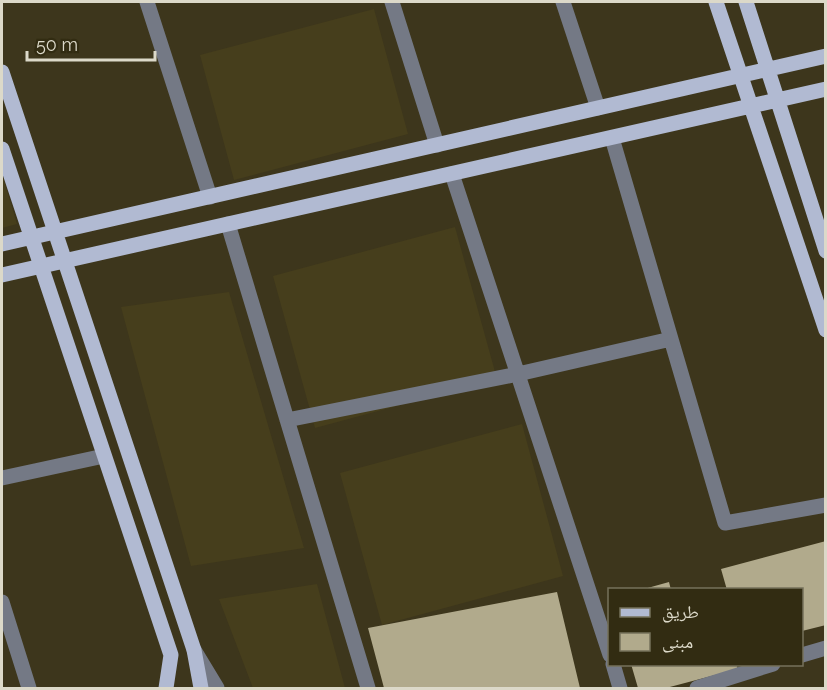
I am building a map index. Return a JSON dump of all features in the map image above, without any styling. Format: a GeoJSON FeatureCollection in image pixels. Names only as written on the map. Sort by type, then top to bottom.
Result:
{"type":"FeatureCollection","features":[{"type":"Feature","properties":{"kind":"main road"},"geometry":{"type":"LineString","coordinates":[[716,2],[825,330]]}},
{"type":"Feature","properties":{"kind":"main road"},"geometry":{"type":"LineString","coordinates":[[746,2],[825,251]]}},
{"type":"Feature","properties":{"kind":"main road"},"geometry":{"type":"LineString","coordinates":[[2,244],[825,56]]}},
{"type":"Feature","properties":{"kind":"main road"},"geometry":{"type":"LineString","coordinates":[[2,72],[194,650],[201,688]]}},
{"type":"Feature","properties":{"kind":"main road"},"geometry":{"type":"LineString","coordinates":[[2,275],[825,89]]}},
{"type":"Feature","properties":{"kind":"main road"},"geometry":{"type":"LineString","coordinates":[[2,148],[171,655],[166,688]]}},
{"type":"Feature","properties":{"kind":"main road"},"geometry":{"type":"LineString","coordinates":[[157,688],[171,655]]}},
{"type":"Feature","properties":{"kind":"street"},"geometry":{"type":"LineString","coordinates":[[147,2],[210,197]]}},
{"type":"Feature","properties":{"kind":"street"},"geometry":{"type":"LineString","coordinates":[[392,2],[437,145]]}},
{"type":"Feature","properties":{"kind":"street"},"geometry":{"type":"LineString","coordinates":[[563,2],[598,108]]}},
{"type":"Feature","properties":{"kind":"street"},"geometry":{"type":"LineString","coordinates":[[612,138],[725,523],[825,505]]}},
{"type":"Feature","properties":{"kind":"street"},"geometry":{"type":"LineString","coordinates":[[452,174],[608,652]]}},
{"type":"Feature","properties":{"kind":"street"},"geometry":{"type":"LineString","coordinates":[[228,224],[368,688]]}},
{"type":"Feature","properties":{"kind":"street"},"geometry":{"type":"LineString","coordinates":[[287,420],[518,374],[671,339]]}},
{"type":"Feature","properties":{"kind":"street"},"geometry":{"type":"LineString","coordinates":[[2,478],[104,456]]}},
{"type":"Feature","properties":{"kind":"street"},"geometry":{"type":"LineString","coordinates":[[2,603],[29,688]]}},
{"type":"Feature","properties":{"kind":"street"},"geometry":{"type":"LineString","coordinates":[[803,654],[825,648]]}},
{"type":"Feature","properties":{"kind":"street"},"geometry":{"type":"LineString","coordinates":[[194,650],[217,688]]}},
{"type":"Feature","properties":{"kind":"street"},"geometry":{"type":"LineString","coordinates":[[614,666],[620,688]]}},
{"type":"Feature","properties":{"kind":"street"},"geometry":{"type":"LineString","coordinates":[[697,688],[767,666]]}},
{"type":"Feature","properties":{"kind":"shaded area"},"geometry":{"type":"Polygon","coordinates":[[[374,9],[408,134],[234,180],[200,55],[374,9]]]}},
{"type":"Feature","properties":{"kind":"shaded area"},"geometry":{"type":"Polygon","coordinates":[[[2,174],[17,224],[2,228],[2,174]]]}},
{"type":"Feature","properties":{"kind":"shaded area"},"geometry":{"type":"Polygon","coordinates":[[[455,227],[497,379],[315,428],[273,276],[455,227]]]}},
{"type":"Feature","properties":{"kind":"shaded area"},"geometry":{"type":"Polygon","coordinates":[[[229,292],[304,548],[191,566],[121,307],[229,292]]]}},
{"type":"Feature","properties":{"kind":"shaded area"},"geometry":{"type":"Polygon","coordinates":[[[522,424],[563,576],[382,625],[340,473],[522,424]]]}},
{"type":"Feature","properties":{"kind":"shaded area"},"geometry":{"type":"Polygon","coordinates":[[[317,584],[345,688],[253,688],[219,599],[317,584]]]}},
{"type":"Feature","properties":{"kind":"building"},"geometry":{"type":"Polygon","coordinates":[[[826,541],[826,625],[803,631],[803,588],[726,588],[721,569],[826,541]]]}},
{"type":"Feature","properties":{"kind":"building"},"geometry":{"type":"Polygon","coordinates":[[[669,582],[670,588],[648,588],[669,582]]]}},
{"type":"Feature","properties":{"kind":"building"},"geometry":{"type":"Polygon","coordinates":[[[557,592],[580,688],[384,688],[368,628],[557,592]]]}},
{"type":"Feature","properties":{"kind":"building"},"geometry":{"type":"Polygon","coordinates":[[[632,666],[737,666],[738,669],[666,688],[638,688],[632,666]]]}}]}
